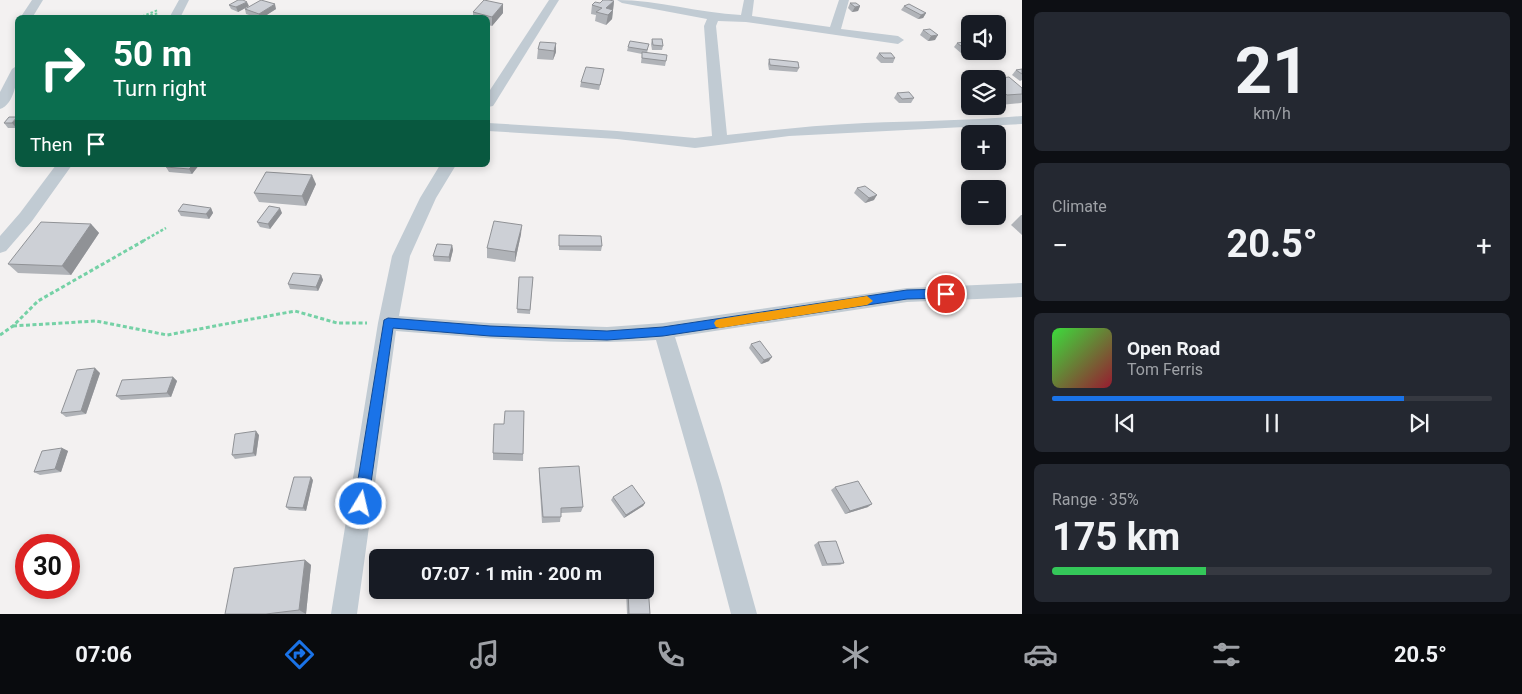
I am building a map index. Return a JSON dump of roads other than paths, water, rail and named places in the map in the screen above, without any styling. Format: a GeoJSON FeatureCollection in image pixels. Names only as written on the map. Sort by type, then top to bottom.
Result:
{"type":"FeatureCollection","features":[{"type":"Feature","properties":{"kind":"street"},"geometry":{"type":"LineString","coordinates":[[27,15],[38,0]]}},
{"type":"Feature","properties":{"kind":"street"},"geometry":{"type":"LineString","coordinates":[[176,15],[184,0]]}},
{"type":"Feature","properties":{"kind":"street"},"geometry":{"type":"LineString","coordinates":[[490,100],[554,0]]}},
{"type":"Feature","properties":{"kind":"street"},"geometry":{"type":"LineString","coordinates":[[622,0],[713,17],[746,19],[898,40]]}},
{"type":"Feature","properties":{"kind":"street"},"geometry":{"type":"LineString","coordinates":[[746,19],[749,0]]}},
{"type":"Feature","properties":{"kind":"street"},"geometry":{"type":"LineString","coordinates":[[834,32],[844,0]]}},
{"type":"Feature","properties":{"kind":"street"},"geometry":{"type":"LineString","coordinates":[[713,17],[710,26],[720,140]]}},
{"type":"Feature","properties":{"kind":"street"},"geometry":{"type":"LineString","coordinates":[[0,105],[15,76]]}},
{"type":"Feature","properties":{"kind":"street"},"geometry":{"type":"LineString","coordinates":[[490,127],[616,135],[695,143],[789,132],[1022,120]]}},
{"type":"Feature","properties":{"kind":"street"},"geometry":{"type":"LineString","coordinates":[[0,247],[26,217],[63,167]]}},
{"type":"Feature","properties":{"kind":"street"},"geometry":{"type":"LineString","coordinates":[[344,614],[388,323],[401,256],[428,198],[447,167]]}},
{"type":"Feature","properties":{"kind":"street"},"geometry":{"type":"LineString","coordinates":[[388,323],[490,331],[607,336],[663,332],[907,295],[1022,290]]}},
{"type":"Feature","properties":{"kind":"street"},"geometry":{"type":"LineString","coordinates":[[663,332],[709,484],[744,614]]}}]}
